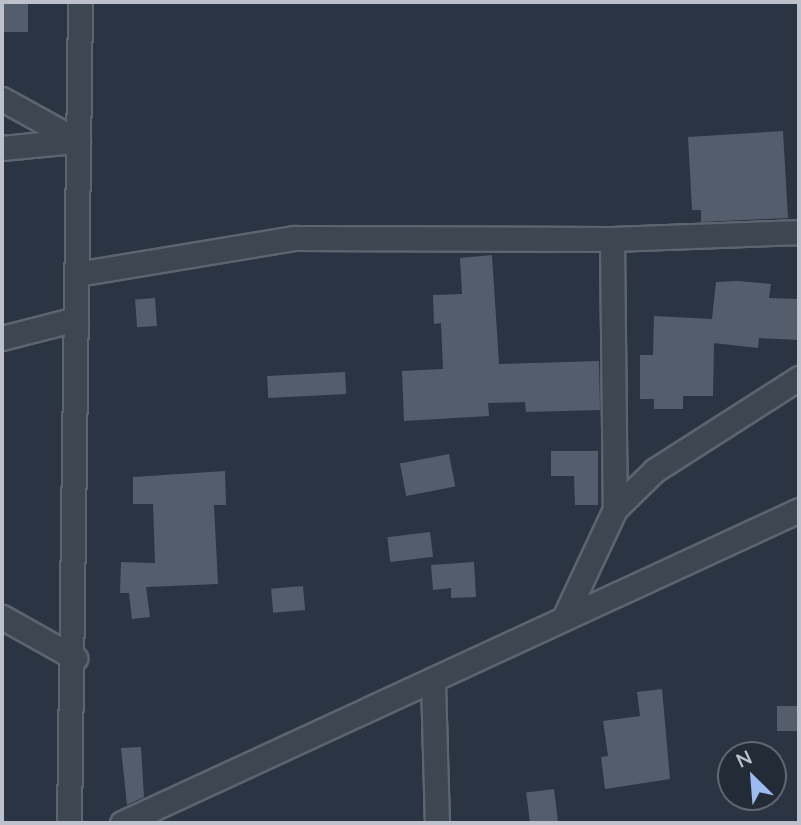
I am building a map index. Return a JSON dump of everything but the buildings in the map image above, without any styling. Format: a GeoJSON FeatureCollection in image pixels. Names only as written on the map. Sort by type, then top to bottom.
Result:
{"type":"FeatureCollection","features":[{"type":"Feature","properties":{"kind":"street"},"geometry":{"type":"LineString","coordinates":[[69,823],[75,658],[80,2]]}},
{"type":"Feature","properties":{"kind":"street"},"geometry":{"type":"LineString","coordinates":[[2,99],[78,141]]}},
{"type":"Feature","properties":{"kind":"street"},"geometry":{"type":"LineString","coordinates":[[2,148],[78,141]]}},
{"type":"Feature","properties":{"kind":"street"},"geometry":{"type":"LineString","coordinates":[[77,274],[294,238],[612,239],[799,232]]}},
{"type":"Feature","properties":{"kind":"street"},"geometry":{"type":"LineString","coordinates":[[612,239],[615,509]]}},
{"type":"Feature","properties":{"kind":"street"},"geometry":{"type":"LineString","coordinates":[[2,338],[76,319]]}},
{"type":"Feature","properties":{"kind":"street"},"geometry":{"type":"LineString","coordinates":[[564,618],[615,509],[655,470],[799,378]]}},
{"type":"Feature","properties":{"kind":"street"},"geometry":{"type":"LineString","coordinates":[[122,823],[799,510]]}},
{"type":"Feature","properties":{"kind":"street"},"geometry":{"type":"LineString","coordinates":[[2,617],[75,658]]}},
{"type":"Feature","properties":{"kind":"street"},"geometry":{"type":"LineString","coordinates":[[433,681],[437,823]]}}]}
